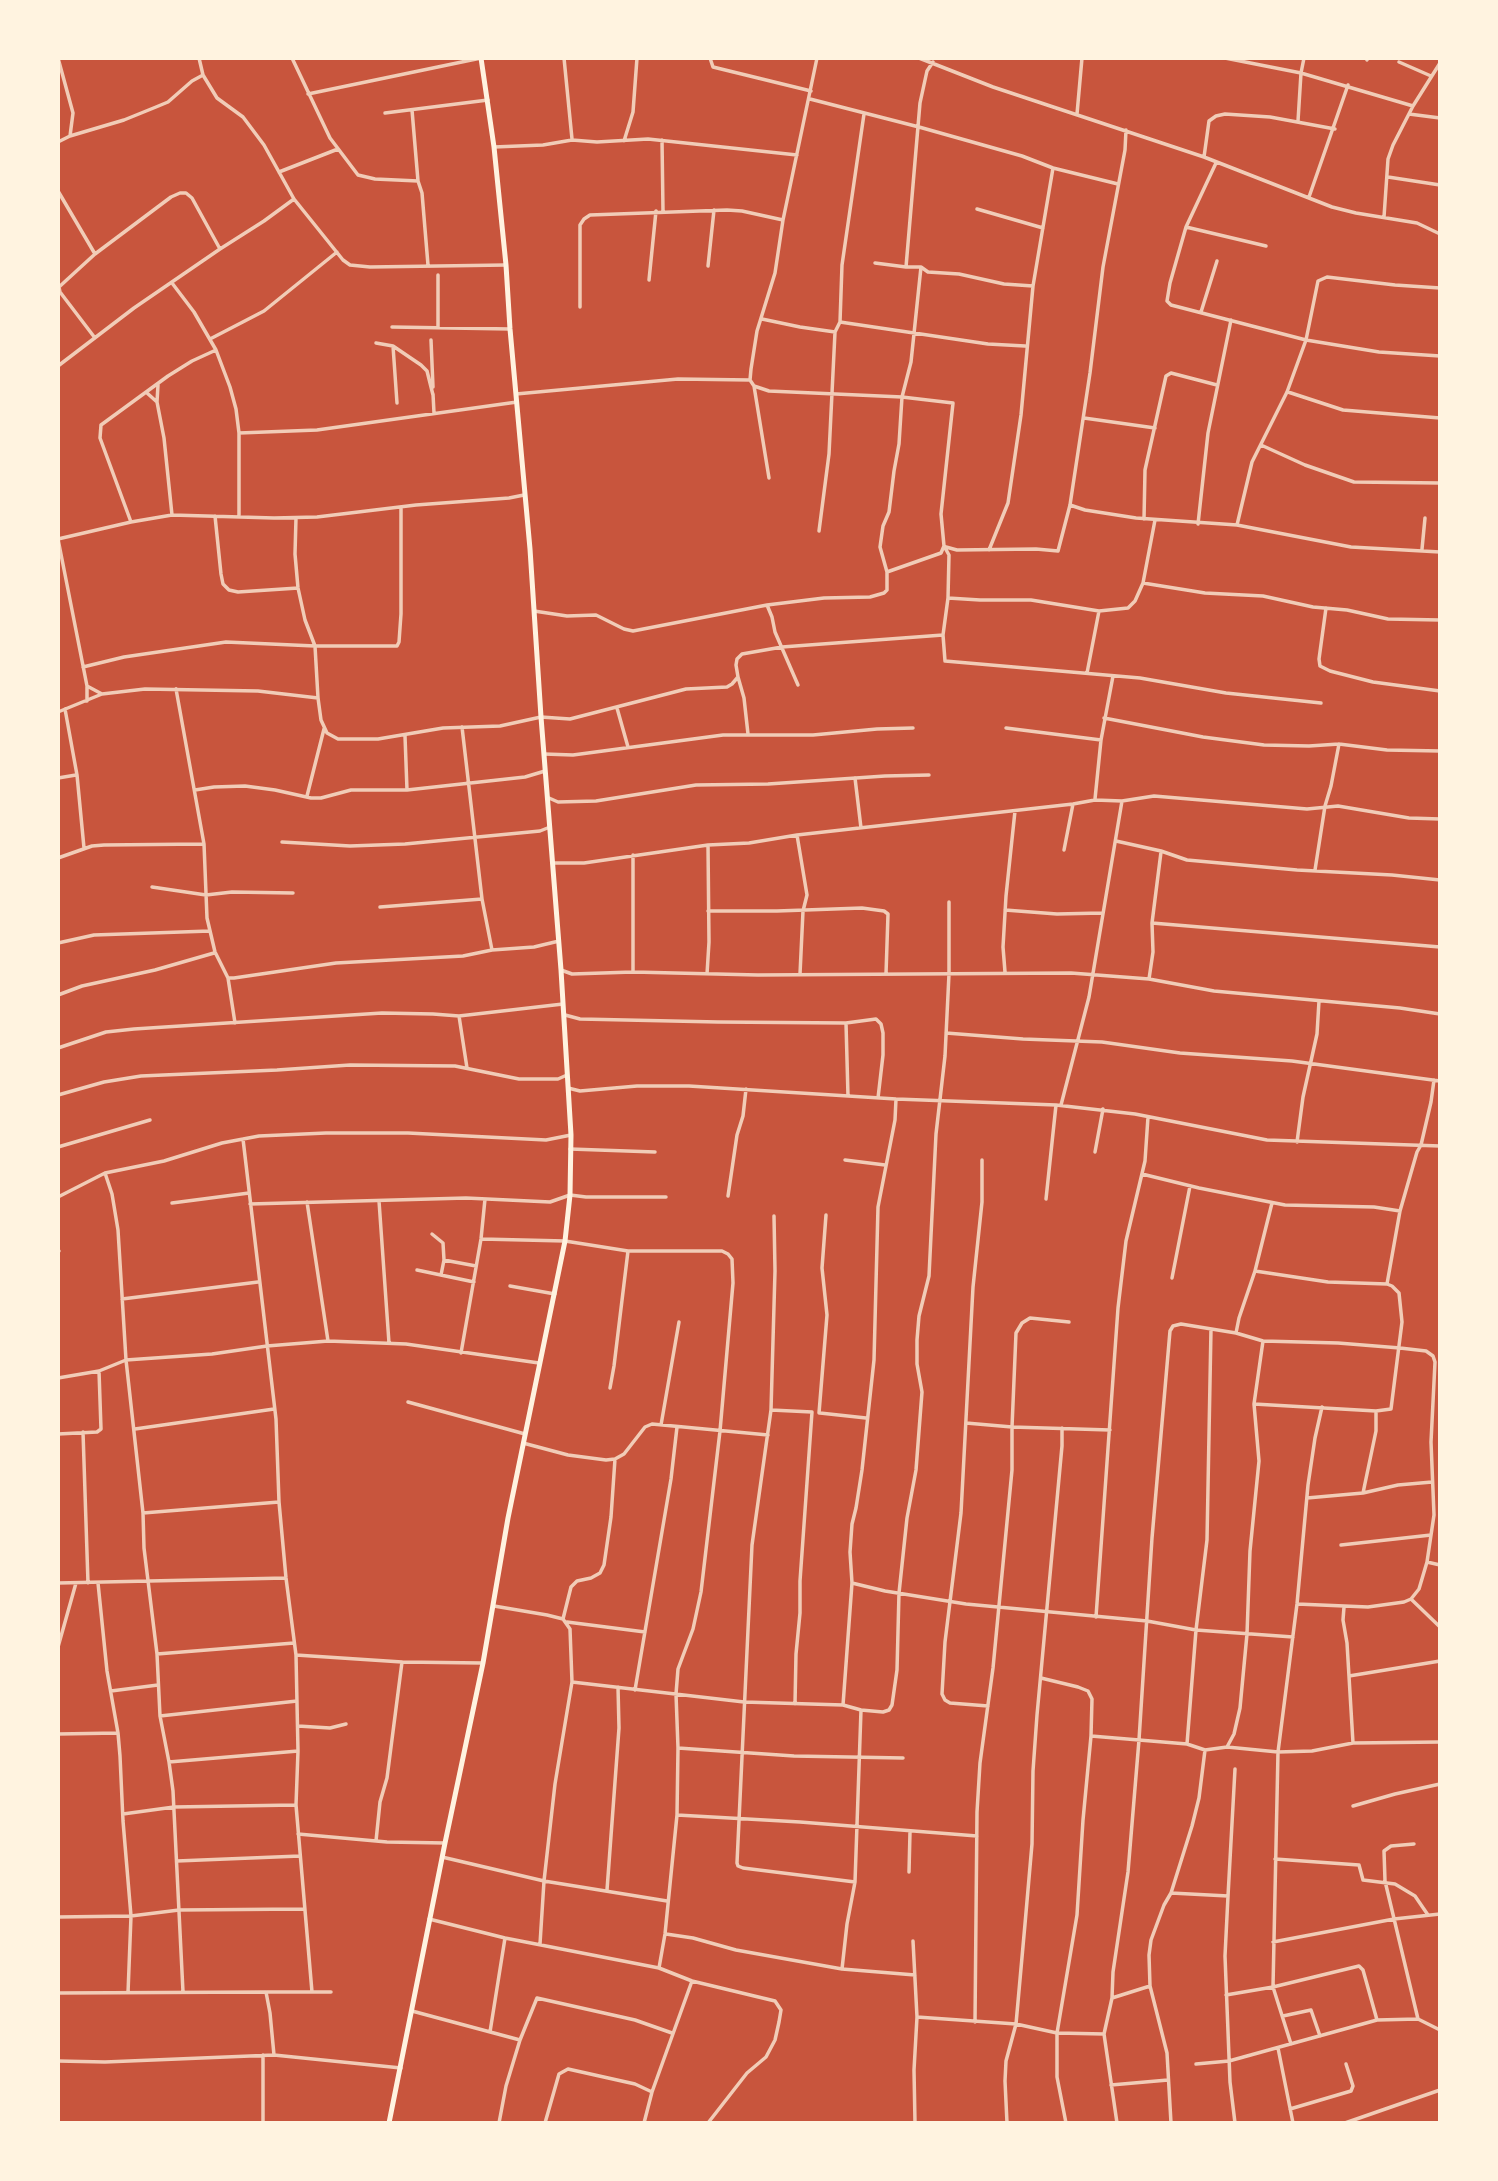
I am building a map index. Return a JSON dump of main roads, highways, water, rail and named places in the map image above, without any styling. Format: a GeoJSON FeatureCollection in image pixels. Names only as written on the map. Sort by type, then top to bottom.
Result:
{"type":"FeatureCollection","features":[{"type":"Feature","properties":{"kind":"main road"},"geometry":{"type":"LineString","coordinates":[[390,2123],[429,1919],[483,1663],[523,1443],[555,1294],[570,1195],[571,1135],[561,970],[526,492],[494,147],[481,58]]}}]}
